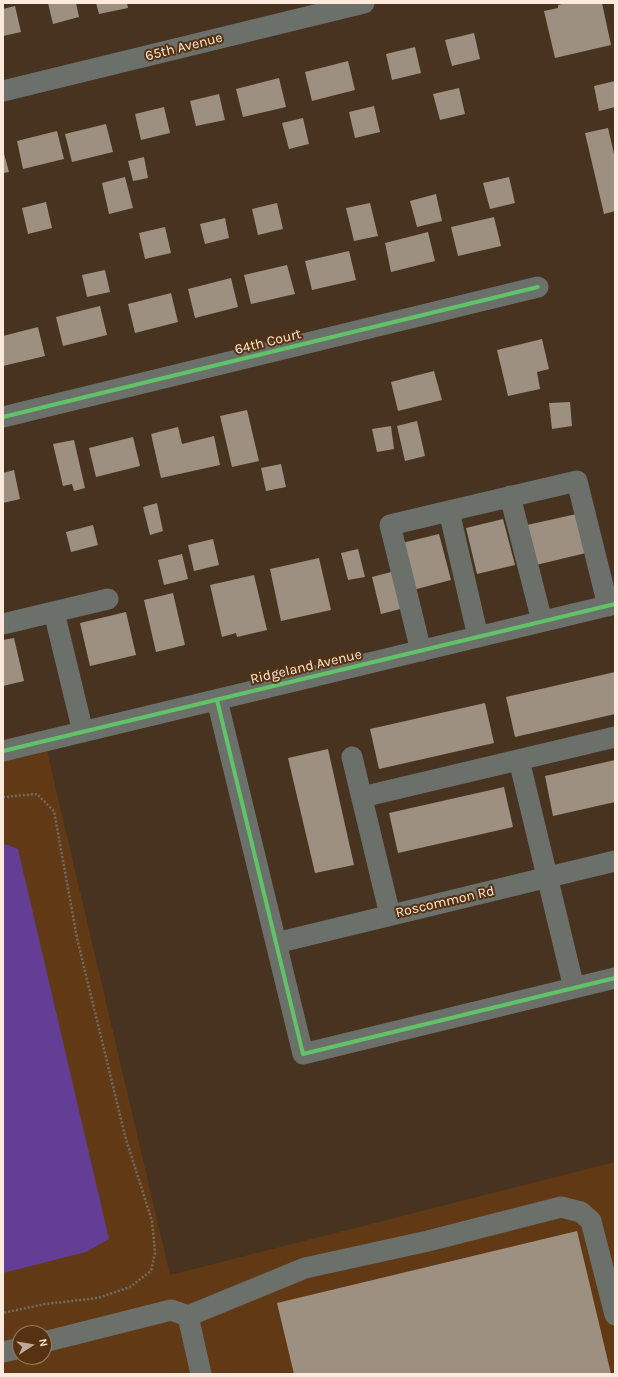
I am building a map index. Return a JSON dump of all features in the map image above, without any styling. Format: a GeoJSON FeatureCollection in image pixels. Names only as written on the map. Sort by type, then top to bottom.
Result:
{"type":"FeatureCollection","features":[{"type":"Feature","properties":{"kind":"street","name":"65th Avenue"},"geometry":{"type":"LineString","coordinates":[[3,91],[364,3]]}},
{"type":"Feature","properties":{"kind":"street","name":"64th Court"},"geometry":{"type":"LineString","coordinates":[[3,418],[538,287]]}},
{"type":"Feature","properties":{"kind":"street"},"geometry":{"type":"LineString","coordinates":[[421,651],[390,525],[510,496],[577,481],[612,605]]}},
{"type":"Feature","properties":{"kind":"street"},"geometry":{"type":"LineString","coordinates":[[510,496],[542,622]]}},
{"type":"Feature","properties":{"kind":"street"},"geometry":{"type":"LineString","coordinates":[[449,511],[478,637]]}},
{"type":"Feature","properties":{"kind":"street"},"geometry":{"type":"LineString","coordinates":[[3,624],[108,599]]}},
{"type":"Feature","properties":{"kind":"street","name":"Ridgeland Avenue"},"geometry":{"type":"LineString","coordinates":[[3,751],[612,605]]}},
{"type":"Feature","properties":{"kind":"street"},"geometry":{"type":"LineString","coordinates":[[54,612],[83,732]]}},
{"type":"Feature","properties":{"kind":"street"},"geometry":{"type":"LineString","coordinates":[[217,700],[303,1054],[615,978]]}},
{"type":"Feature","properties":{"kind":"street"},"geometry":{"type":"LineString","coordinates":[[362,797],[615,737]]}},
{"type":"Feature","properties":{"kind":"street"},"geometry":{"type":"LineString","coordinates":[[352,757],[390,915]]}},
{"type":"Feature","properties":{"kind":"street"},"geometry":{"type":"LineString","coordinates":[[519,760],[574,988]]}},
{"type":"Feature","properties":{"kind":"street","name":"Roscommon Rd"},"geometry":{"type":"LineString","coordinates":[[276,943],[615,861]]}},
{"type":"Feature","properties":{"kind":"street"},"geometry":{"type":"LineString","coordinates":[[52,1340],[171,1310],[188,1316],[305,1268],[428,1241],[561,1207],[581,1212],[591,1221],[615,1315]]}},
{"type":"Feature","properties":{"kind":"street"},"geometry":{"type":"LineString","coordinates":[[188,1316],[200,1374]]}},
{"type":"Feature","properties":{"kind":"path"},"geometry":{"type":"LineString","coordinates":[[3,797],[37,794],[54,811],[77,938],[125,1136],[152,1221],[155,1253],[151,1271],[130,1287],[98,1298],[46,1304],[3,1313]]}},
{"type":"Feature","properties":{"kind":"shaded area"},"geometry":{"type":"Polygon","coordinates":[[[47,751],[170,1275],[615,1162],[615,1374],[3,1374],[3,762],[47,751]]]}},
{"type":"Feature","properties":{"kind":"shaded area"},"geometry":{"type":"Polygon","coordinates":[[[5,844],[18,849],[109,1239],[86,1252],[3,1273],[3,845],[5,844]]]}},
{"type":"Feature","properties":{"kind":"building"},"geometry":{"type":"Polygon","coordinates":[[[48,3],[76,3],[79,17],[53,24],[48,3]]]}},
{"type":"Feature","properties":{"kind":"building"},"geometry":{"type":"Polygon","coordinates":[[[96,3],[127,3],[128,8],[99,14],[96,3]]]}},
{"type":"Feature","properties":{"kind":"building"},"geometry":{"type":"Polygon","coordinates":[[[567,3],[602,3],[611,45],[555,58],[544,11],[558,8],[558,5],[567,3]]]}},
{"type":"Feature","properties":{"kind":"building"},"geometry":{"type":"Polygon","coordinates":[[[15,6],[21,32],[3,36],[3,9],[15,6]]]}},
{"type":"Feature","properties":{"kind":"building"},"geometry":{"type":"Polygon","coordinates":[[[474,33],[480,59],[452,66],[445,40],[474,33]]]}},
{"type":"Feature","properties":{"kind":"building"},"geometry":{"type":"Polygon","coordinates":[[[415,47],[421,73],[392,80],[386,54],[415,47]]]}},
{"type":"Feature","properties":{"kind":"building"},"geometry":{"type":"Polygon","coordinates":[[[348,61],[355,90],[312,101],[305,72],[348,61]]]}},
{"type":"Feature","properties":{"kind":"building"},"geometry":{"type":"Polygon","coordinates":[[[279,78],[286,107],[243,117],[236,89],[279,78]]]}},
{"type":"Feature","properties":{"kind":"building"},"geometry":{"type":"Polygon","coordinates":[[[615,81],[615,107],[599,111],[594,86],[615,81]]]}},
{"type":"Feature","properties":{"kind":"building"},"geometry":{"type":"Polygon","coordinates":[[[459,88],[465,114],[440,120],[433,94],[459,88]]]}},
{"type":"Feature","properties":{"kind":"building"},"geometry":{"type":"Polygon","coordinates":[[[219,94],[225,120],[196,126],[190,101],[219,94]]]}},
{"type":"Feature","properties":{"kind":"building"},"geometry":{"type":"Polygon","coordinates":[[[374,106],[380,132],[355,138],[349,112],[374,106]]]}},
{"type":"Feature","properties":{"kind":"building"},"geometry":{"type":"Polygon","coordinates":[[[164,107],[170,133],[141,140],[135,114],[164,107]]]}},
{"type":"Feature","properties":{"kind":"building"},"geometry":{"type":"Polygon","coordinates":[[[303,118],[309,144],[289,149],[282,123],[303,118]]]}},
{"type":"Feature","properties":{"kind":"building"},"geometry":{"type":"Polygon","coordinates":[[[106,124],[113,152],[72,162],[65,134],[106,124]]]}},
{"type":"Feature","properties":{"kind":"building"},"geometry":{"type":"Polygon","coordinates":[[[608,128],[615,158],[615,211],[604,214],[585,133],[608,128]]]}},
{"type":"Feature","properties":{"kind":"building"},"geometry":{"type":"Polygon","coordinates":[[[57,131],[64,159],[23,169],[17,141],[57,131]]]}},
{"type":"Feature","properties":{"kind":"building"},"geometry":{"type":"Polygon","coordinates":[[[3,150],[9,172],[3,173],[3,150]]]}},
{"type":"Feature","properties":{"kind":"building"},"geometry":{"type":"Polygon","coordinates":[[[144,157],[148,178],[133,181],[128,161],[144,157]]]}},
{"type":"Feature","properties":{"kind":"building"},"geometry":{"type":"Polygon","coordinates":[[[125,177],[133,208],[109,214],[102,183],[125,177]]]}},
{"type":"Feature","properties":{"kind":"building"},"geometry":{"type":"Polygon","coordinates":[[[509,177],[515,203],[490,209],[483,183],[509,177]]]}},
{"type":"Feature","properties":{"kind":"building"},"geometry":{"type":"Polygon","coordinates":[[[436,194],[442,221],[417,227],[410,201],[436,194]]]}},
{"type":"Feature","properties":{"kind":"building"},"geometry":{"type":"Polygon","coordinates":[[[46,202],[52,228],[28,234],[22,208],[46,202]]]}},
{"type":"Feature","properties":{"kind":"building"},"geometry":{"type":"Polygon","coordinates":[[[277,203],[283,229],[258,235],[252,209],[277,203]]]}},
{"type":"Feature","properties":{"kind":"building"},"geometry":{"type":"Polygon","coordinates":[[[370,203],[378,236],[354,241],[346,208],[370,203]]]}},
{"type":"Feature","properties":{"kind":"building"},"geometry":{"type":"Polygon","coordinates":[[[494,217],[501,246],[458,256],[451,227],[494,217]]]}},
{"type":"Feature","properties":{"kind":"building"},"geometry":{"type":"Polygon","coordinates":[[[225,218],[229,238],[205,244],[200,224],[225,218]]]}},
{"type":"Feature","properties":{"kind":"building"},"geometry":{"type":"Polygon","coordinates":[[[165,227],[171,253],[145,259],[139,233],[165,227]]]}},
{"type":"Feature","properties":{"kind":"building"},"geometry":{"type":"Polygon","coordinates":[[[428,232],[435,261],[391,272],[385,243],[428,232]]]}},
{"type":"Feature","properties":{"kind":"building"},"geometry":{"type":"Polygon","coordinates":[[[349,251],[356,280],[312,290],[305,261],[349,251]]]}},
{"type":"Feature","properties":{"kind":"building"},"geometry":{"type":"Polygon","coordinates":[[[287,265],[295,294],[251,304],[244,275],[287,265]]]}},
{"type":"Feature","properties":{"kind":"building"},"geometry":{"type":"Polygon","coordinates":[[[105,270],[110,292],[87,297],[82,275],[105,270]]]}},
{"type":"Feature","properties":{"kind":"building"},"geometry":{"type":"Polygon","coordinates":[[[231,278],[238,307],[195,318],[188,289],[231,278]]]}},
{"type":"Feature","properties":{"kind":"building"},"geometry":{"type":"Polygon","coordinates":[[[171,293],[178,322],[135,333],[128,304],[171,293]]]}},
{"type":"Feature","properties":{"kind":"building"},"geometry":{"type":"Polygon","coordinates":[[[100,306],[107,335],[63,346],[56,317],[100,306]]]}},
{"type":"Feature","properties":{"kind":"building"},"geometry":{"type":"Polygon","coordinates":[[[38,327],[45,356],[3,366],[3,336],[38,327]]]}},
{"type":"Feature","properties":{"kind":"building"},"geometry":{"type":"Polygon","coordinates":[[[542,339],[549,369],[537,372],[540,389],[508,396],[497,350],[542,339]]]}},
{"type":"Feature","properties":{"kind":"building"},"geometry":{"type":"Polygon","coordinates":[[[434,371],[442,400],[398,411],[391,382],[434,371]]]}},
{"type":"Feature","properties":{"kind":"building"},"geometry":{"type":"Polygon","coordinates":[[[570,402],[572,426],[552,429],[549,403],[570,402]]]}},
{"type":"Feature","properties":{"kind":"building"},"geometry":{"type":"Polygon","coordinates":[[[247,410],[259,461],[232,467],[220,416],[247,410]]]}},
{"type":"Feature","properties":{"kind":"building"},"geometry":{"type":"Polygon","coordinates":[[[417,421],[425,456],[405,461],[397,426],[417,421]]]}},
{"type":"Feature","properties":{"kind":"building"},"geometry":{"type":"Polygon","coordinates":[[[391,426],[394,449],[377,452],[372,429],[391,426]]]}},
{"type":"Feature","properties":{"kind":"building"},"geometry":{"type":"Polygon","coordinates":[[[178,427],[182,444],[214,436],[220,465],[161,478],[151,434],[178,427]]]}},
{"type":"Feature","properties":{"kind":"building"},"geometry":{"type":"Polygon","coordinates":[[[133,437],[140,466],[96,477],[89,448],[133,437]]]}},
{"type":"Feature","properties":{"kind":"building"},"geometry":{"type":"Polygon","coordinates":[[[74,440],[85,488],[74,491],[72,484],[63,486],[53,444],[74,440]]]}},
{"type":"Feature","properties":{"kind":"building"},"geometry":{"type":"Polygon","coordinates":[[[281,464],[286,487],[266,491],[261,468],[281,464]]]}},
{"type":"Feature","properties":{"kind":"building"},"geometry":{"type":"Polygon","coordinates":[[[14,470],[20,499],[3,503],[3,473],[14,470]]]}},
{"type":"Feature","properties":{"kind":"building"},"geometry":{"type":"Polygon","coordinates":[[[157,503],[163,531],[150,535],[143,507],[157,503]]]}},
{"type":"Feature","properties":{"kind":"building"},"geometry":{"type":"Polygon","coordinates":[[[581,513],[590,552],[536,565],[527,525],[581,513]]]}},
{"type":"Feature","properties":{"kind":"building"},"geometry":{"type":"Polygon","coordinates":[[[503,519],[515,565],[477,574],[466,528],[503,519]]]}},
{"type":"Feature","properties":{"kind":"building"},"geometry":{"type":"Polygon","coordinates":[[[93,525],[98,545],[71,552],[66,532],[93,525]]]}},
{"type":"Feature","properties":{"kind":"building"},"geometry":{"type":"Polygon","coordinates":[[[439,534],[451,580],[413,590],[402,543],[439,534]]]}},
{"type":"Feature","properties":{"kind":"building"},"geometry":{"type":"Polygon","coordinates":[[[213,539],[219,565],[194,571],[188,545],[213,539]]]}},
{"type":"Feature","properties":{"kind":"building"},"geometry":{"type":"Polygon","coordinates":[[[358,549],[365,577],[348,580],[341,553],[358,549]]]}},
{"type":"Feature","properties":{"kind":"building"},"geometry":{"type":"Polygon","coordinates":[[[182,554],[188,579],[164,585],[158,560],[182,554]]]}},
{"type":"Feature","properties":{"kind":"building"},"geometry":{"type":"Polygon","coordinates":[[[319,558],[331,610],[281,621],[270,569],[319,558]]]}},
{"type":"Feature","properties":{"kind":"building"},"geometry":{"type":"Polygon","coordinates":[[[395,571],[404,608],[381,614],[372,577],[395,571]]]}},
{"type":"Feature","properties":{"kind":"building"},"geometry":{"type":"Polygon","coordinates":[[[254,575],[267,630],[237,637],[236,633],[222,637],[210,585],[254,575]]]}},
{"type":"Feature","properties":{"kind":"building"},"geometry":{"type":"Polygon","coordinates":[[[173,593],[185,645],[156,652],[144,600],[173,593]]]}},
{"type":"Feature","properties":{"kind":"building"},"geometry":{"type":"Polygon","coordinates":[[[126,612],[136,655],[90,666],[80,623],[126,612]]]}},
{"type":"Feature","properties":{"kind":"building"},"geometry":{"type":"Polygon","coordinates":[[[14,638],[24,681],[3,686],[3,640],[14,638]]]}},
{"type":"Feature","properties":{"kind":"building"},"geometry":{"type":"Polygon","coordinates":[[[615,672],[615,714],[515,737],[506,697],[615,672]]]}},
{"type":"Feature","properties":{"kind":"building"},"geometry":{"type":"Polygon","coordinates":[[[485,703],[494,743],[379,769],[370,729],[485,703]]]}},
{"type":"Feature","properties":{"kind":"building"},"geometry":{"type":"Polygon","coordinates":[[[328,749],[354,865],[315,873],[288,758],[328,749]]]}},
{"type":"Feature","properties":{"kind":"building"},"geometry":{"type":"Polygon","coordinates":[[[615,760],[615,802],[553,816],[545,776],[615,760]]]}},
{"type":"Feature","properties":{"kind":"building"},"geometry":{"type":"Polygon","coordinates":[[[504,787],[513,827],[398,853],[389,813],[504,787]]]}},
{"type":"Feature","properties":{"kind":"building"},"geometry":{"type":"Polygon","coordinates":[[[577,1231],[611,1374],[294,1374],[277,1303],[577,1231]]]}},
{"type":"Feature","properties":{"kind":"cycle path"},"geometry":{"type":"LineString","coordinates":[[3,417],[538,287]]}},
{"type":"Feature","properties":{"kind":"cycle path"},"geometry":{"type":"LineString","coordinates":[[3,751],[615,604]]}},
{"type":"Feature","properties":{"kind":"cycle path"},"geometry":{"type":"LineString","coordinates":[[217,700],[303,1054],[615,978]]}}]}
